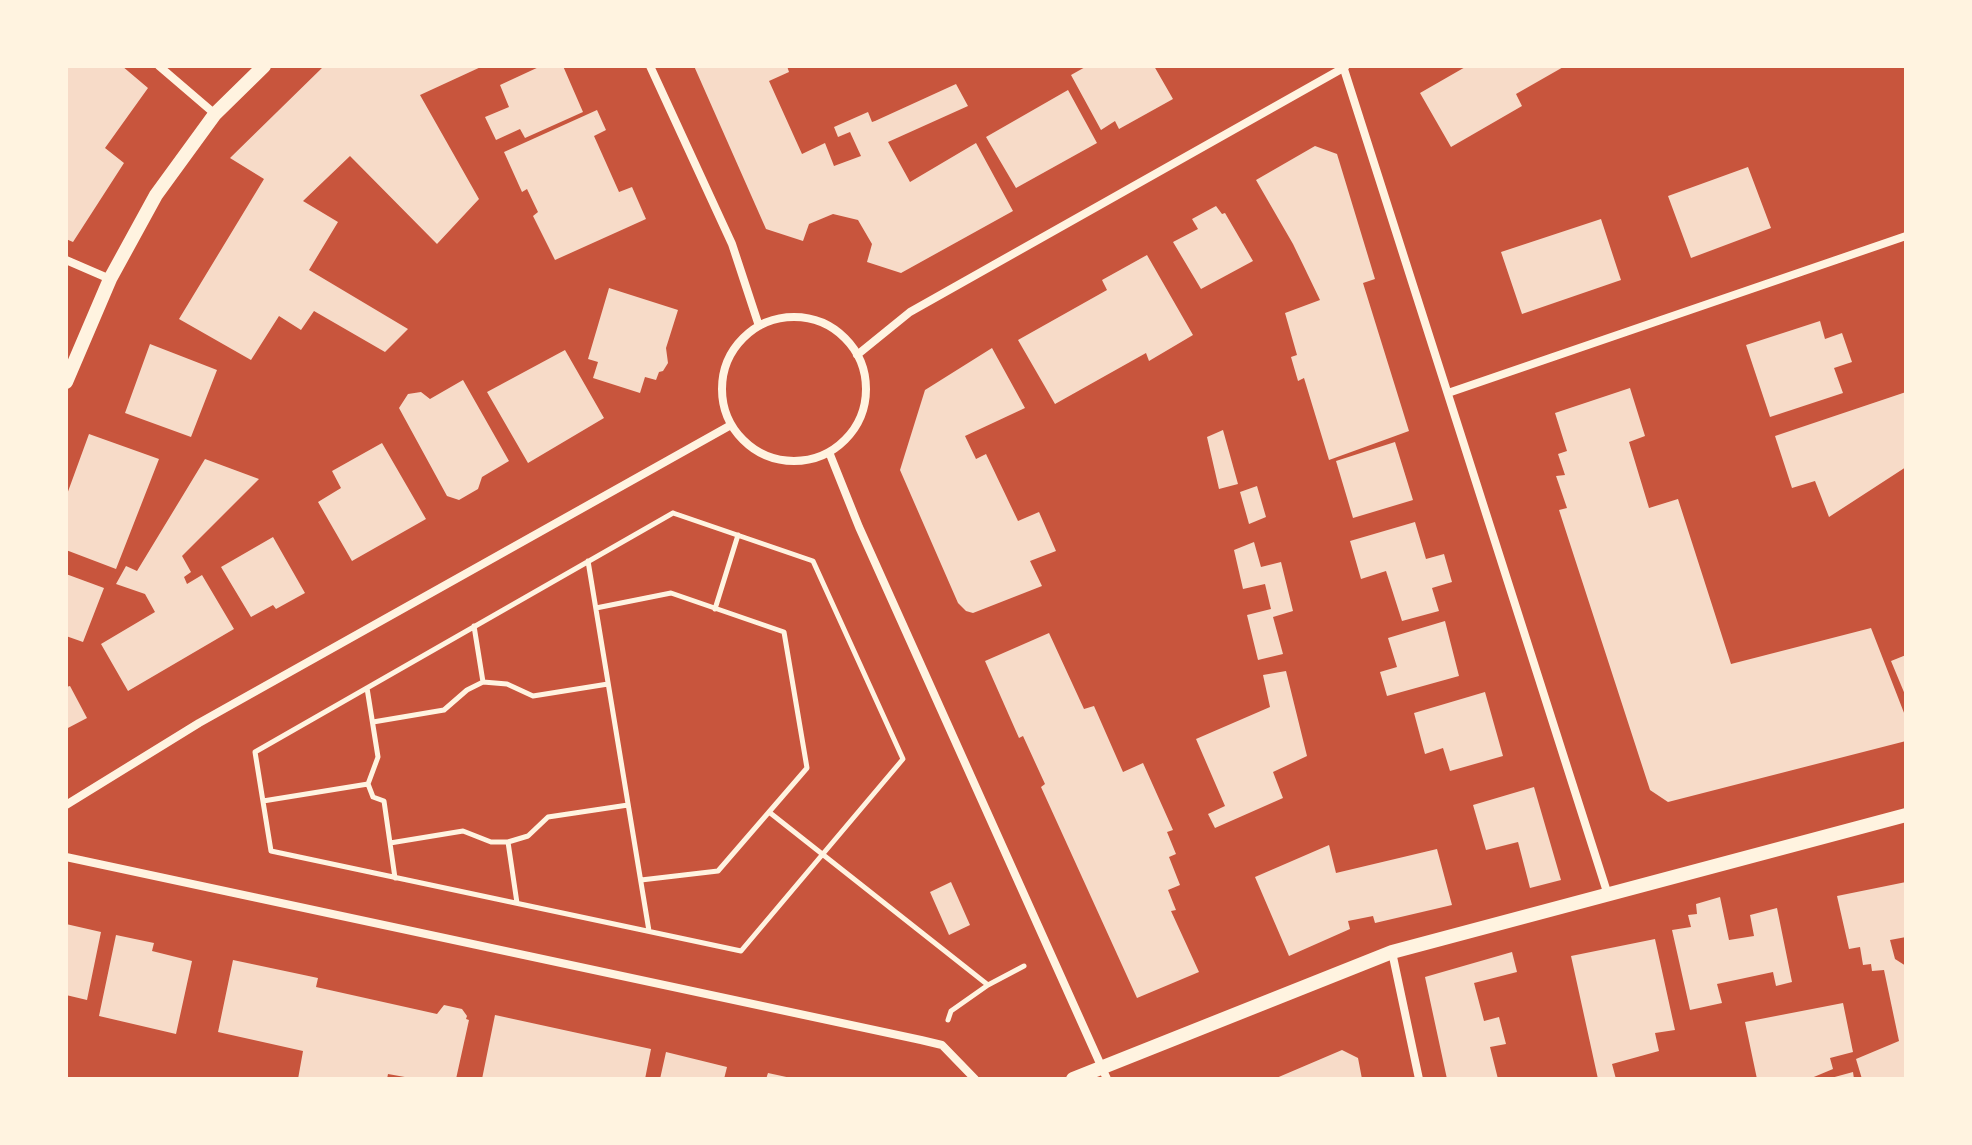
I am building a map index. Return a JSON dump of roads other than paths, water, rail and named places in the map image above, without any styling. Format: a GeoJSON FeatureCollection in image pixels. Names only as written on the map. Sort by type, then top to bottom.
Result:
{"type":"FeatureCollection","features":[{"type":"Feature","properties":{"kind":"street"},"geometry":{"type":"LineString","coordinates":[[159,66],[215,114]]}},
{"type":"Feature","properties":{"kind":"street"},"geometry":{"type":"LineString","coordinates":[[66,382],[110,279],[156,195],[215,114],[264,66]]}},
{"type":"Feature","properties":{"kind":"street"},"geometry":{"type":"LineString","coordinates":[[650,66],[732,244],[759,326]]}},
{"type":"Feature","properties":{"kind":"street"},"geometry":{"type":"LineString","coordinates":[[857,355],[910,312],[1344,67],[1608,895]]}},
{"type":"Feature","properties":{"kind":"street"},"geometry":{"type":"LineString","coordinates":[[1448,393],[1906,236]]}},
{"type":"Feature","properties":{"kind":"street"},"geometry":{"type":"LineString","coordinates":[[66,260],[110,279]]}},
{"type":"Feature","properties":{"kind":"street"},"geometry":{"type":"LineString","coordinates":[[803,318],[825,324],[843,337],[857,355],[865,376],[866,398],[859,420],[846,438],[829,452],[808,460],[785,461],[763,455],[745,443],[731,425],[723,404],[722,381],[728,359],[740,340],[759,326],[780,319],[803,318]]}},
{"type":"Feature","properties":{"kind":"street"},"geometry":{"type":"LineString","coordinates":[[66,805],[213,715],[731,425]]}},
{"type":"Feature","properties":{"kind":"street"},"geometry":{"type":"LineString","coordinates":[[829,452],[859,527],[1105,1072]]}},
{"type":"Feature","properties":{"kind":"street"},"geometry":{"type":"LineString","coordinates":[[1073,1079],[1105,1072],[1392,952],[1906,815]]}},
{"type":"Feature","properties":{"kind":"street"},"geometry":{"type":"LineString","coordinates":[[66,857],[942,1045],[975,1079]]}},
{"type":"Feature","properties":{"kind":"street"},"geometry":{"type":"LineString","coordinates":[[1392,952],[1419,1079]]}}]}
